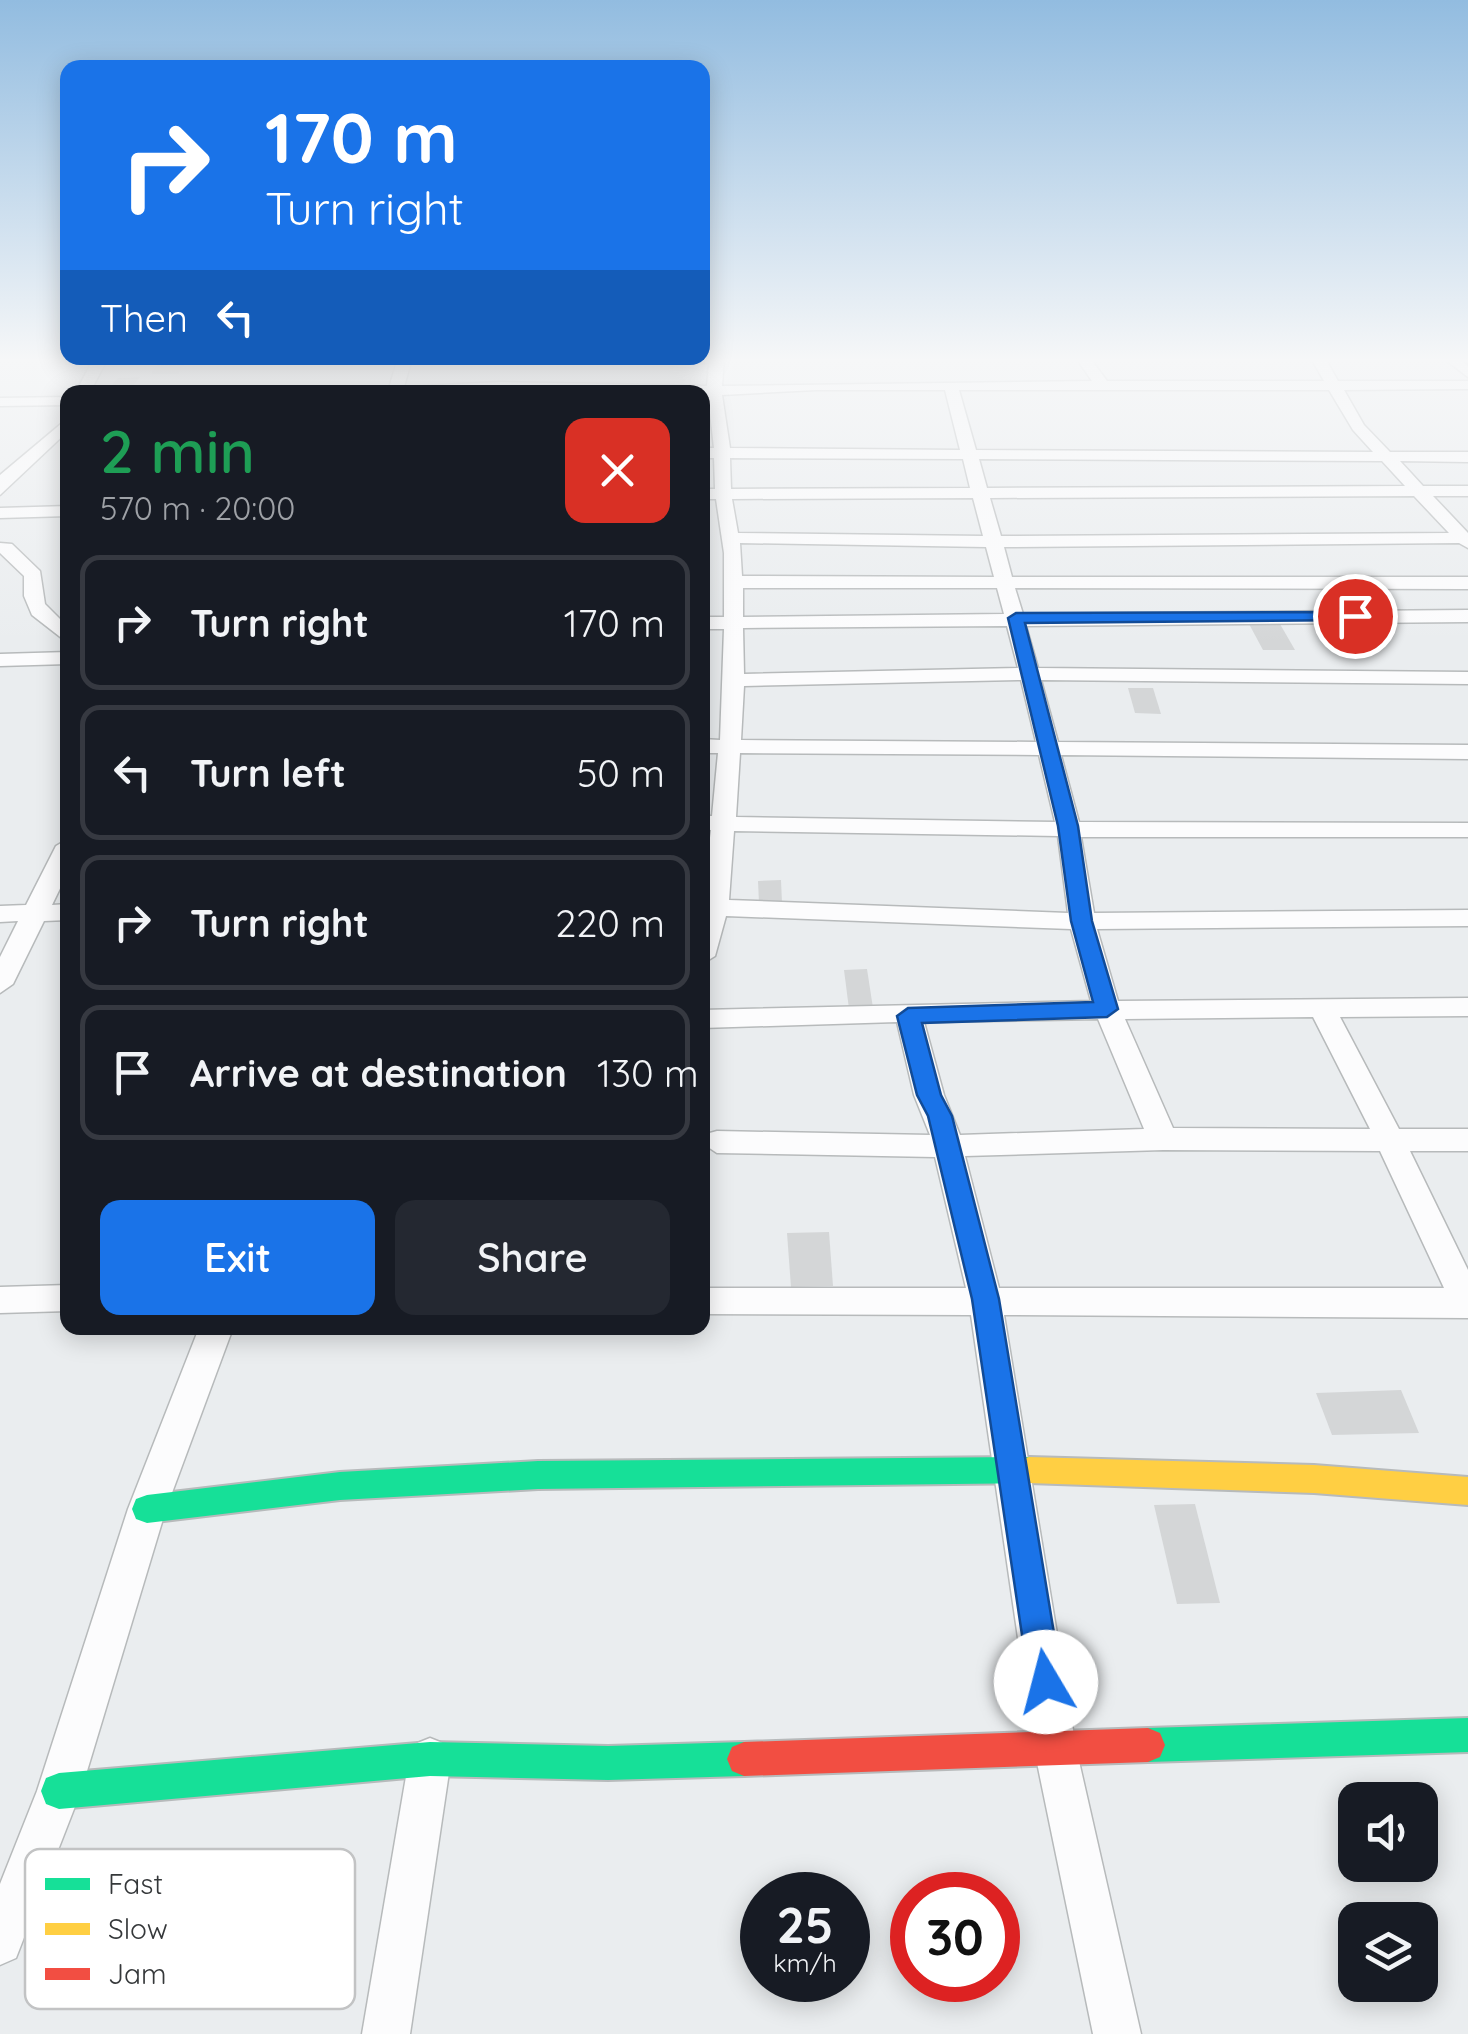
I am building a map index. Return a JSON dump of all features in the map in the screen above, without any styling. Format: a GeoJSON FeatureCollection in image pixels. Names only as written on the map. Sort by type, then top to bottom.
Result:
{"type":"FeatureCollection","features":[{"type":"Feature","properties":{"kind":"street"},"geometry":{"type":"LineString","coordinates":[[0,490],[6,478],[34,453]]}},
{"type":"Feature","properties":{"kind":"street"},"geometry":{"type":"LineString","coordinates":[[969,453],[1068,826],[1082,921],[1107,1009],[1163,1139]]}},
{"type":"Feature","properties":{"kind":"street"},"geometry":{"type":"LineString","coordinates":[[1384,453],[1467,540]]}},
{"type":"Feature","properties":{"kind":"street"},"geometry":{"type":"LineString","coordinates":[[710,886],[713,824],[732,746],[734,680],[732,538],[711,454],[1468,457]]}},
{"type":"Feature","properties":{"kind":"street"},"geometry":{"type":"LineString","coordinates":[[1200,455],[1239,518]]}},
{"type":"Feature","properties":{"kind":"street"},"geometry":{"type":"LineString","coordinates":[[732,538],[994,541],[1239,518],[1421,490],[1468,491]]}},
{"type":"Feature","properties":{"kind":"street"},"geometry":{"type":"LineString","coordinates":[[710,494],[981,496],[1467,540]]}},
{"type":"Feature","properties":{"kind":"street"},"geometry":{"type":"LineString","coordinates":[[0,513],[60,512]]}},
{"type":"Feature","properties":{"kind":"street"},"geometry":{"type":"LineString","coordinates":[[0,548],[6,548],[29,567],[33,575],[29,592],[35,606],[60,629]]}},
{"type":"Feature","properties":{"kind":"street"},"geometry":{"type":"LineString","coordinates":[[734,582],[1468,583]]}},
{"type":"Feature","properties":{"kind":"street"},"geometry":{"type":"LineString","coordinates":[[710,623],[1468,616]]}},
{"type":"Feature","properties":{"kind":"street"},"geometry":{"type":"LineString","coordinates":[[0,686],[8,659],[60,658]]}},
{"type":"Feature","properties":{"kind":"street"},"geometry":{"type":"LineString","coordinates":[[734,680],[1030,674],[1468,678]]}},
{"type":"Feature","properties":{"kind":"street"},"geometry":{"type":"LineString","coordinates":[[710,746],[1468,752]]}},
{"type":"Feature","properties":{"kind":"street"},"geometry":{"type":"LineString","coordinates":[[713,824],[1068,826],[1235,832],[1468,830]]}},
{"type":"Feature","properties":{"kind":"street"},"geometry":{"type":"LineString","coordinates":[[0,984],[60,862]]}},
{"type":"Feature","properties":{"kind":"street"},"geometry":{"type":"LineString","coordinates":[[710,907],[1082,921],[1468,918]]}},
{"type":"Feature","properties":{"kind":"street"},"geometry":{"type":"LineString","coordinates":[[0,914],[60,912]]}},
{"type":"Feature","properties":{"kind":"street"},"geometry":{"type":"LineString","coordinates":[[710,1301],[1468,1302],[1321,1007]]}},
{"type":"Feature","properties":{"kind":"street"},"geometry":{"type":"LineString","coordinates":[[710,1019],[1107,1009],[1468,1007]]}},
{"type":"Feature","properties":{"kind":"street"},"geometry":{"type":"LineString","coordinates":[[908,1016],[948,1146],[986,1299],[1055,1748],[1118,2034]]}},
{"type":"Feature","properties":{"kind":"street"},"geometry":{"type":"LineString","coordinates":[[718,1142],[948,1146],[1163,1139],[1468,1140]]}},
{"type":"Feature","properties":{"kind":"street"},"geometry":{"type":"LineString","coordinates":[[0,1300],[60,1298]]}},
{"type":"Feature","properties":{"kind":"street"},"geometry":{"type":"LineString","coordinates":[[36,1849],[59,1791],[147,1509],[213,1335]]}},
{"type":"Feature","properties":{"kind":"street"},"geometry":{"type":"LineString","coordinates":[[147,1509],[340,1486],[538,1475],[1014,1470],[1314,1480],[1468,1491]]}},
{"type":"Feature","properties":{"kind":"street"},"geometry":{"type":"LineString","coordinates":[[59,1791],[430,1759],[608,1764],[1468,1735]]}},
{"type":"Feature","properties":{"kind":"street"},"geometry":{"type":"LineString","coordinates":[[386,2034],[430,1759]]}},
{"type":"Feature","properties":{"kind":"street"},"geometry":{"type":"LineString","coordinates":[[0,1942],[25,1878]]}},
{"type":"Feature","properties":{"kind":"building"},"geometry":{"type":"Polygon","coordinates":[[[1249,624],[1280,624],[1295,650],[1263,650],[1249,624]]]}},
{"type":"Feature","properties":{"kind":"building"},"geometry":{"type":"Polygon","coordinates":[[[1128,688],[1153,688],[1161,714],[1135,713],[1128,688]]]}},
{"type":"Feature","properties":{"kind":"building"},"geometry":{"type":"Polygon","coordinates":[[[781,880],[782,903],[759,903],[758,881],[781,880]]]}},
{"type":"Feature","properties":{"kind":"building"},"geometry":{"type":"Polygon","coordinates":[[[867,969],[873,1008],[849,1009],[844,970],[867,969]]]}},
{"type":"Feature","properties":{"kind":"building"},"geometry":{"type":"Polygon","coordinates":[[[829,1232],[833,1286],[791,1287],[787,1233],[829,1232]]]}},
{"type":"Feature","properties":{"kind":"building"},"geometry":{"type":"Polygon","coordinates":[[[1401,1390],[1419,1433],[1332,1435],[1316,1393],[1401,1390]]]}},
{"type":"Feature","properties":{"kind":"building"},"geometry":{"type":"Polygon","coordinates":[[[1195,1504],[1220,1603],[1177,1604],[1154,1505],[1195,1504]]]}},
{"type":"Feature","properties":{"kind":"traffic: fast"},"geometry":{"type":"LineString","coordinates":[[147,1509],[340,1486],[538,1475],[1029,1470]]}},
{"type":"Feature","properties":{"kind":"traffic: fast"},"geometry":{"type":"LineString","coordinates":[[1148,1745],[1468,1735]]}},
{"type":"Feature","properties":{"kind":"traffic: fast"},"geometry":{"type":"LineString","coordinates":[[59,1791],[430,1759],[608,1763],[744,1759]]}},
{"type":"Feature","properties":{"kind":"traffic: slow"},"geometry":{"type":"LineString","coordinates":[[1029,1470],[1314,1479],[1468,1491]]}},
{"type":"Feature","properties":{"kind":"traffic: jam"},"geometry":{"type":"LineString","coordinates":[[744,1759],[1148,1745]]}},
{"type":"Feature","properties":{"kind":"route"},"geometry":{"type":"LineString","coordinates":[[1046,1682],[986,1299],[940,1116],[929,1095],[908,1016],[976,1010],[1107,1009],[1082,921],[1068,826],[1016,618],[1355,616]]}}]}
